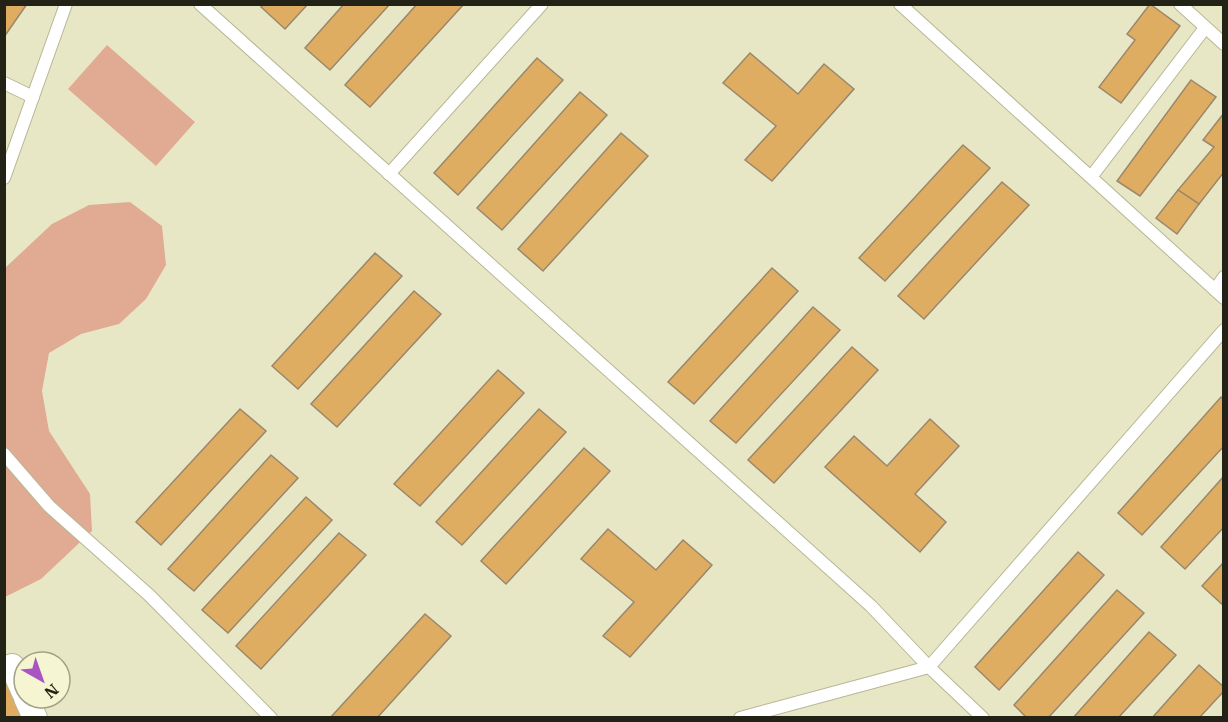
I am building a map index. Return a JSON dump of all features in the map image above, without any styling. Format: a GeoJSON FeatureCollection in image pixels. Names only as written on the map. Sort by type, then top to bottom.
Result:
{"type":"FeatureCollection","features":[{"type":"Feature","properties":{"kind":"lane"},"geometry":{"type":"LineString","coordinates":[[4,178],[66,4]]}},
{"type":"Feature","properties":{"kind":"lane"},"geometry":{"type":"LineString","coordinates":[[200,4],[871,606],[929,667],[983,717]]}},
{"type":"Feature","properties":{"kind":"lane"},"geometry":{"type":"LineString","coordinates":[[389,174],[542,4]]}},
{"type":"Feature","properties":{"kind":"lane"},"geometry":{"type":"LineString","coordinates":[[900,4],[1219,294],[1224,277]]}},
{"type":"Feature","properties":{"kind":"lane"},"geometry":{"type":"LineString","coordinates":[[1180,4],[1224,44]]}},
{"type":"Feature","properties":{"kind":"lane"},"geometry":{"type":"LineString","coordinates":[[1091,177],[1205,28]]}},
{"type":"Feature","properties":{"kind":"lane"},"geometry":{"type":"LineString","coordinates":[[4,83],[33,97]]}},
{"type":"Feature","properties":{"kind":"lane"},"geometry":{"type":"LineString","coordinates":[[740,717],[929,667],[1224,330]]}},
{"type":"Feature","properties":{"kind":"lane"},"geometry":{"type":"LineString","coordinates":[[4,454],[49,506],[149,595],[271,717]]}},
{"type":"Feature","properties":{"kind":"shaded area"},"geometry":{"type":"Polygon","coordinates":[[[107,45],[195,122],[156,166],[68,89],[107,45]]]}},
{"type":"Feature","properties":{"kind":"shaded area"},"geometry":{"type":"Polygon","coordinates":[[[130,202],[162,226],[166,265],[146,299],[119,324],[81,334],[49,353],[42,391],[49,431],[90,494],[92,531],[41,579],[5,597],[5,268],[52,224],[89,205],[130,202]]]}},
{"type":"Feature","properties":{"kind":"building"},"geometry":{"type":"Polygon","coordinates":[[[4,4],[27,4],[4,37],[4,4]]]}},
{"type":"Feature","properties":{"kind":"building"},"geometry":{"type":"Polygon","coordinates":[[[263,4],[308,4],[285,29],[261,7],[263,4]]]}},
{"type":"Feature","properties":{"kind":"building"},"geometry":{"type":"Polygon","coordinates":[[[344,4],[390,4],[330,70],[305,48],[344,4]]]}},
{"type":"Feature","properties":{"kind":"building"},"geometry":{"type":"Polygon","coordinates":[[[417,4],[464,4],[370,107],[345,85],[417,4]]]}},
{"type":"Feature","properties":{"kind":"building"},"geometry":{"type":"Polygon","coordinates":[[[1150,4],[1180,26],[1121,103],[1099,87],[1135,40],[1127,34],[1150,4]]]}},
{"type":"Feature","properties":{"kind":"building"},"geometry":{"type":"Polygon","coordinates":[[[750,53],[798,94],[824,64],[854,89],[772,181],[745,160],[776,126],[723,83],[750,53]]]}},
{"type":"Feature","properties":{"kind":"building"},"geometry":{"type":"Polygon","coordinates":[[[537,58],[563,80],[458,195],[434,173],[537,58]]]}},
{"type":"Feature","properties":{"kind":"building"},"geometry":{"type":"Polygon","coordinates":[[[1191,80],[1216,97],[1140,196],[1117,181],[1191,80]]]}},
{"type":"Feature","properties":{"kind":"building"},"geometry":{"type":"Polygon","coordinates":[[[580,92],[607,115],[502,230],[477,208],[580,92]]]}},
{"type":"Feature","properties":{"kind":"building"},"geometry":{"type":"Polygon","coordinates":[[[1224,113],[1224,172],[1199,204],[1178,190],[1214,147],[1203,140],[1224,113]]]}},
{"type":"Feature","properties":{"kind":"building"},"geometry":{"type":"Polygon","coordinates":[[[621,133],[648,156],[543,271],[518,249],[621,133]]]}},
{"type":"Feature","properties":{"kind":"building"},"geometry":{"type":"Polygon","coordinates":[[[963,145],[990,168],[885,281],[859,258],[963,145]]]}},
{"type":"Feature","properties":{"kind":"building"},"geometry":{"type":"Polygon","coordinates":[[[1002,182],[1029,205],[924,319],[898,296],[1002,182]]]}},
{"type":"Feature","properties":{"kind":"building"},"geometry":{"type":"Polygon","coordinates":[[[1178,190],[1199,204],[1177,234],[1156,218],[1178,190]]]}},
{"type":"Feature","properties":{"kind":"building"},"geometry":{"type":"Polygon","coordinates":[[[375,253],[402,276],[298,389],[272,366],[375,253]]]}},
{"type":"Feature","properties":{"kind":"building"},"geometry":{"type":"Polygon","coordinates":[[[772,268],[798,291],[694,404],[668,382],[772,268]]]}},
{"type":"Feature","properties":{"kind":"building"},"geometry":{"type":"Polygon","coordinates":[[[414,291],[441,314],[337,427],[311,404],[414,291]]]}},
{"type":"Feature","properties":{"kind":"building"},"geometry":{"type":"Polygon","coordinates":[[[813,307],[840,330],[736,443],[710,421],[813,307]]]}},
{"type":"Feature","properties":{"kind":"building"},"geometry":{"type":"Polygon","coordinates":[[[852,347],[878,370],[774,483],[748,460],[852,347]]]}},
{"type":"Feature","properties":{"kind":"building"},"geometry":{"type":"Polygon","coordinates":[[[498,370],[524,393],[420,506],[394,484],[498,370]]]}},
{"type":"Feature","properties":{"kind":"building"},"geometry":{"type":"Polygon","coordinates":[[[1221,397],[1224,400],[1224,446],[1142,535],[1118,513],[1221,397]]]}},
{"type":"Feature","properties":{"kind":"building"},"geometry":{"type":"Polygon","coordinates":[[[240,409],[266,431],[161,545],[136,522],[240,409]]]}},
{"type":"Feature","properties":{"kind":"building"},"geometry":{"type":"Polygon","coordinates":[[[539,409],[566,432],[462,545],[436,522],[539,409]]]}},
{"type":"Feature","properties":{"kind":"building"},"geometry":{"type":"Polygon","coordinates":[[[930,419],[959,446],[915,494],[946,522],[920,552],[825,467],[854,436],[887,466],[930,419]]]}},
{"type":"Feature","properties":{"kind":"building"},"geometry":{"type":"Polygon","coordinates":[[[584,448],[610,471],[506,584],[481,561],[584,448]]]}},
{"type":"Feature","properties":{"kind":"building"},"geometry":{"type":"Polygon","coordinates":[[[271,455],[298,478],[194,591],[168,569],[271,455]]]}},
{"type":"Feature","properties":{"kind":"building"},"geometry":{"type":"Polygon","coordinates":[[[1224,476],[1224,527],[1185,569],[1161,547],[1224,476]]]}},
{"type":"Feature","properties":{"kind":"building"},"geometry":{"type":"Polygon","coordinates":[[[306,497],[332,520],[228,633],[202,610],[306,497]]]}},
{"type":"Feature","properties":{"kind":"building"},"geometry":{"type":"Polygon","coordinates":[[[608,529],[656,570],[683,540],[712,565],[630,657],[603,636],[634,602],[581,559],[608,529]]]}},
{"type":"Feature","properties":{"kind":"building"},"geometry":{"type":"Polygon","coordinates":[[[339,533],[366,555],[261,669],[236,646],[339,533]]]}},
{"type":"Feature","properties":{"kind":"building"},"geometry":{"type":"Polygon","coordinates":[[[1078,552],[1104,575],[999,690],[975,667],[1078,552]]]}},
{"type":"Feature","properties":{"kind":"building"},"geometry":{"type":"Polygon","coordinates":[[[1224,562],[1224,606],[1202,586],[1224,562]]]}},
{"type":"Feature","properties":{"kind":"building"},"geometry":{"type":"Polygon","coordinates":[[[1117,590],[1144,613],[1048,718],[1027,718],[1014,705],[1117,590]]]}},
{"type":"Feature","properties":{"kind":"building"},"geometry":{"type":"Polygon","coordinates":[[[425,614],[451,636],[377,718],[330,718],[425,614]]]}},
{"type":"Feature","properties":{"kind":"building"},"geometry":{"type":"Polygon","coordinates":[[[1149,632],[1176,655],[1118,718],[1073,718],[1149,632]]]}},
{"type":"Feature","properties":{"kind":"building"},"geometry":{"type":"Polygon","coordinates":[[[1199,665],[1224,687],[1224,691],[1199,718],[1152,718],[1199,665]]]}},
{"type":"Feature","properties":{"kind":"building"},"geometry":{"type":"Polygon","coordinates":[[[4,673],[12,691],[12,710],[20,710],[24,718],[4,718],[4,673]]]}}]}
